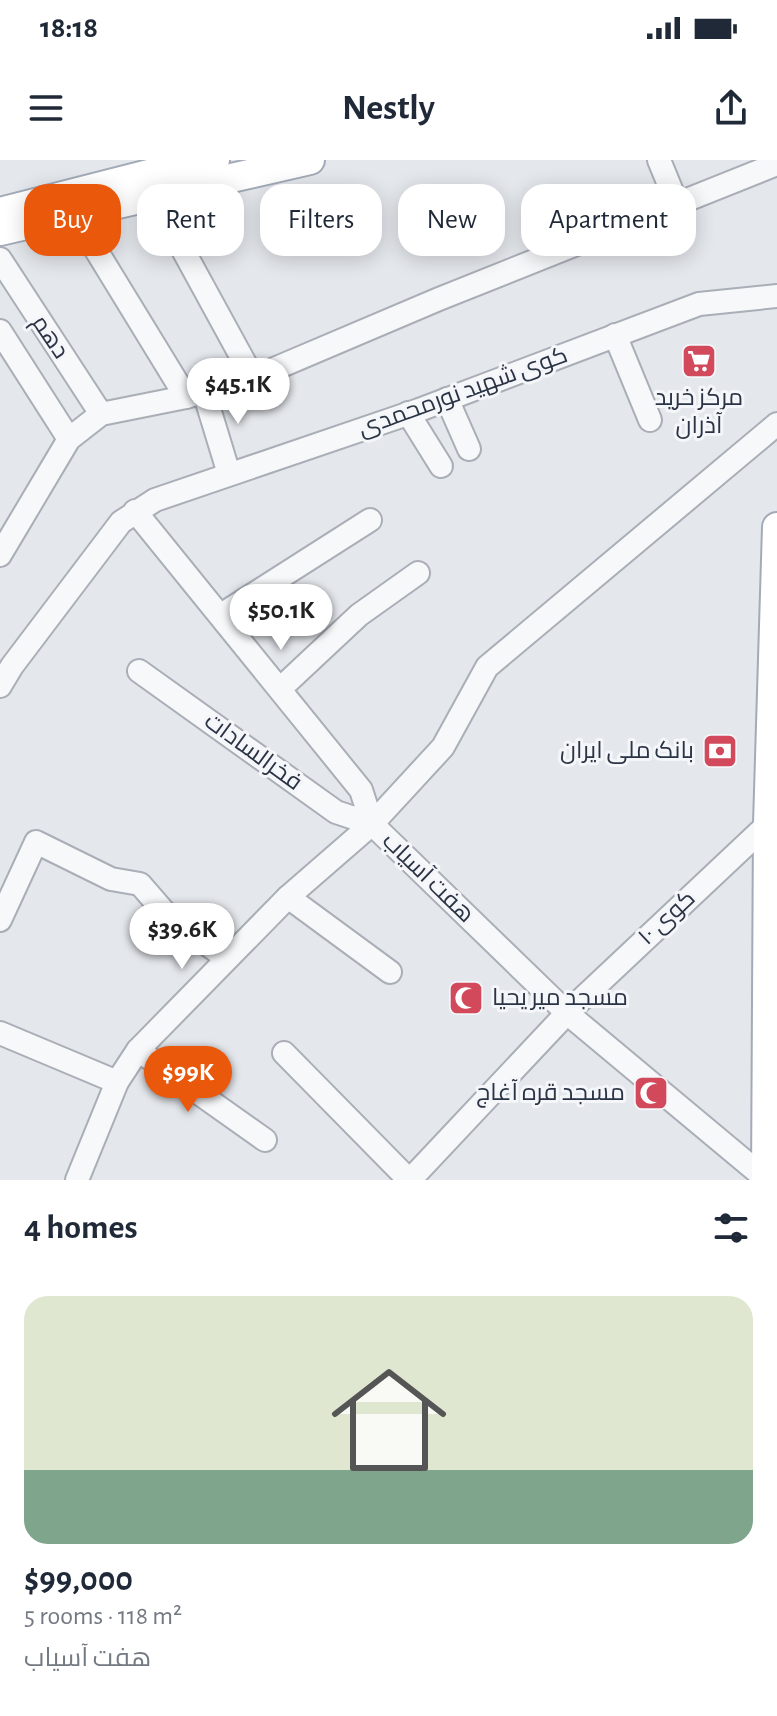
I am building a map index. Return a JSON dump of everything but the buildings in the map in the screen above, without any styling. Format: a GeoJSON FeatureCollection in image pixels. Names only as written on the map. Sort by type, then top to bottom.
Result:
{"type":"FeatureCollection","features":[{"type":"Feature","properties":{"kind":"main road"},"geometry":{"type":"LineString","coordinates":[[0,212],[178,163],[215,160]]}},
{"type":"Feature","properties":{"kind":"main road"},"geometry":{"type":"LineString","coordinates":[[202,184],[310,160]]}},
{"type":"Feature","properties":{"kind":"main road"},"geometry":{"type":"LineString","coordinates":[[0,231],[24,225]]}},
{"type":"Feature","properties":{"kind":"main road"},"geometry":{"type":"LineString","coordinates":[[766,1179],[768,824],[777,527]]}},
{"type":"Feature","properties":{"kind":"street"},"geometry":{"type":"LineString","coordinates":[[659,160],[669,184]]}},
{"type":"Feature","properties":{"kind":"street"},"geometry":{"type":"LineString","coordinates":[[696,196],[777,164]]}},
{"type":"Feature","properties":{"kind":"street"},"geometry":{"type":"LineString","coordinates":[[102,256],[195,394],[229,474]]}},
{"type":"Feature","properties":{"kind":"street"},"geometry":{"type":"LineString","coordinates":[[186,256],[253,378]]}},
{"type":"Feature","properties":{"kind":"street"},"geometry":{"type":"LineString","coordinates":[[0,555],[69,439],[101,414],[253,378],[547,256]]}},
{"type":"Feature","properties":{"kind":"street","name":"دهم"},"geometry":{"type":"LineString","coordinates":[[0,259],[101,414]]}},
{"type":"Feature","properties":{"kind":"street","name":"کوی شهید نورمحمدی"},"geometry":{"type":"LineString","coordinates":[[0,686],[121,522],[155,500],[447,399],[699,304],[777,296]]}},
{"type":"Feature","properties":{"kind":"street"},"geometry":{"type":"LineString","coordinates":[[0,331],[69,439]]}},
{"type":"Feature","properties":{"kind":"street"},"geometry":{"type":"LineString","coordinates":[[615,335],[650,420]]}},
{"type":"Feature","properties":{"kind":"street"},"geometry":{"type":"LineString","coordinates":[[447,399],[469,449]]}},
{"type":"Feature","properties":{"kind":"street"},"geometry":{"type":"LineString","coordinates":[[408,413],[441,466]]}},
{"type":"Feature","properties":{"kind":"street"},"geometry":{"type":"LineString","coordinates":[[135,511],[361,790],[372,824],[443,747],[487,667],[777,424]]}},
{"type":"Feature","properties":{"kind":"street"},"geometry":{"type":"LineString","coordinates":[[221,615],[370,520]]}},
{"type":"Feature","properties":{"kind":"street"},"geometry":{"type":"LineString","coordinates":[[281,688],[359,615],[418,573]]}},
{"type":"Feature","properties":{"kind":"street","name":"فخرالسادات"},"geometry":{"type":"LineString","coordinates":[[139,671],[336,812],[372,824]]}},
{"type":"Feature","properties":{"kind":"street","name":"هفت آسیاب"},"geometry":{"type":"LineString","coordinates":[[77,1180],[117,1082],[138,1050],[288,897],[372,824],[567,1013],[766,1179]]}},
{"type":"Feature","properties":{"kind":"street","name":"کوی ۱۰"},"geometry":{"type":"LineString","coordinates":[[410,1180],[567,1013],[768,824]]}},
{"type":"Feature","properties":{"kind":"street"},"geometry":{"type":"LineString","coordinates":[[0,920],[36,842],[111,879],[140,884],[166,914],[226,958]]}},
{"type":"Feature","properties":{"kind":"street"},"geometry":{"type":"LineString","coordinates":[[288,897],[390,972]]}},
{"type":"Feature","properties":{"kind":"street"},"geometry":{"type":"LineString","coordinates":[[0,1033],[117,1082]]}},
{"type":"Feature","properties":{"kind":"street"},"geometry":{"type":"LineString","coordinates":[[138,1050],[265,1140]]}},
{"type":"Feature","properties":{"kind":"street"},"geometry":{"type":"LineString","coordinates":[[284,1053],[410,1180]]}},
{"type":"Feature","properties":{"kind":"place","name":"مرکز خرید آذران"},"geometry":{"type":"Point","coordinates":[699,361]}},
{"type":"Feature","properties":{"kind":"place","name":"بانک ملی ایران"},"geometry":{"type":"Point","coordinates":[720,751]}},
{"type":"Feature","properties":{"kind":"place","name":"مسجد میر یحیا"},"geometry":{"type":"Point","coordinates":[466,998]}},
{"type":"Feature","properties":{"kind":"place","name":"مسجد قره آغاج"},"geometry":{"type":"Point","coordinates":[651,1093]}}]}
